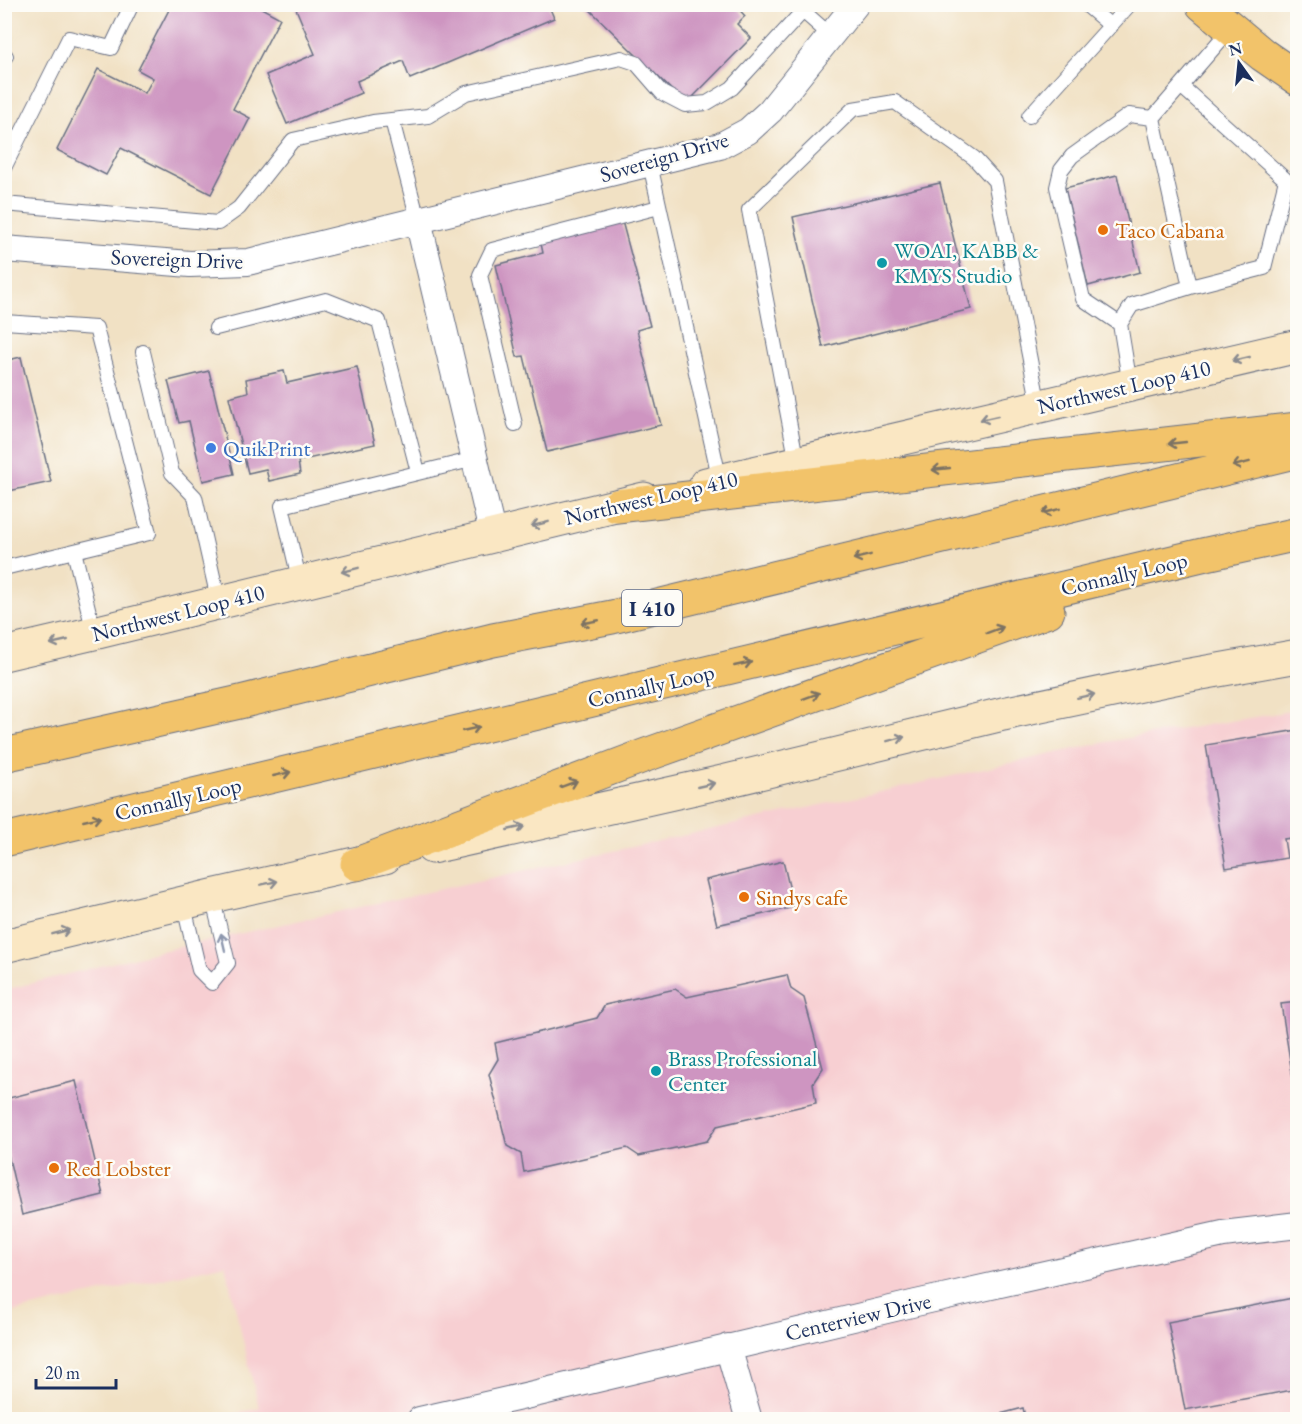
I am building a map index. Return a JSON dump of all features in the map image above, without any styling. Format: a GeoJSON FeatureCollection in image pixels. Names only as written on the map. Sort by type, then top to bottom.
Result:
{"type":"FeatureCollection","features":[{"type":"Feature","properties":{"kind":"main road"},"geometry":{"type":"LineString","coordinates":[[1202,4],[1263,55],[1298,79]]}},
{"type":"Feature","properties":{"kind":"main road","name":"Northwest Loop 410"},"geometry":{"type":"LineString","coordinates":[[4,654],[720,481],[1298,346]]}},
{"type":"Feature","properties":{"kind":"main road"},"geometry":{"type":"LineString","coordinates":[[617,506],[1298,429]]}},
{"type":"Feature","properties":{"kind":"main road","name":"I 410"},"geometry":{"type":"LineString","coordinates":[[4,754],[240,702],[493,640],[612,617],[1298,451]]}},
{"type":"Feature","properties":{"kind":"main road","name":"Connally Loop"},"geometry":{"type":"LineString","coordinates":[[20,836],[1298,534]]}},
{"type":"Feature","properties":{"kind":"main road"},"geometry":{"type":"LineString","coordinates":[[357,864],[668,747],[1202,555]]}},
{"type":"Feature","properties":{"kind":"main road"},"geometry":{"type":"LineString","coordinates":[[4,946],[198,899],[722,782],[992,716],[1179,677],[1298,656]]}},
{"type":"Feature","properties":{"kind":"street","name":"Sovereign Drive"},"geometry":{"type":"LineString","coordinates":[[4,249],[190,264],[248,262],[720,146],[748,131],[770,111],[856,4]]}},
{"type":"Feature","properties":{"kind":"street"},"geometry":{"type":"LineString","coordinates":[[418,220],[493,536]]}},
{"type":"Feature","properties":{"kind":"street","name":"Centerview Drive"},"geometry":{"type":"LineString","coordinates":[[420,1419],[1223,1234],[1298,1225]]}},
{"type":"Feature","properties":{"kind":"street"},"geometry":{"type":"LineString","coordinates":[[728,1347],[749,1419]]}},
{"type":"Feature","properties":{"kind":"lane"},"geometry":{"type":"LineString","coordinates":[[4,168],[69,38],[111,48],[132,4]]}},
{"type":"Feature","properties":{"kind":"lane"},"geometry":{"type":"LineString","coordinates":[[1085,4],[1111,26]]}},
{"type":"Feature","properties":{"kind":"lane"},"geometry":{"type":"LineString","coordinates":[[1029,116],[1130,4]]}},
{"type":"Feature","properties":{"kind":"lane"},"geometry":{"type":"LineString","coordinates":[[4,204],[218,223],[239,208],[293,140],[373,122],[428,116],[466,93],[621,58],[636,63],[662,93],[686,105],[707,104],[732,88],[799,8],[830,35]]}},
{"type":"Feature","properties":{"kind":"lane"},"geometry":{"type":"LineString","coordinates":[[1154,118],[1231,28]]}},
{"type":"Feature","properties":{"kind":"lane"},"geometry":{"type":"LineString","coordinates":[[1130,385],[1120,324],[1132,305],[1264,268],[1286,180],[1181,86]]}},
{"type":"Feature","properties":{"kind":"lane"},"geometry":{"type":"LineString","coordinates":[[797,463],[749,210],[853,109],[895,102],[974,158],[995,181],[1039,406]]}},
{"type":"Feature","properties":{"kind":"lane"},"geometry":{"type":"LineString","coordinates":[[1120,324],[1083,299],[1057,187],[1061,170],[1081,149],[1129,116],[1154,118]]}},
{"type":"Feature","properties":{"kind":"lane"},"geometry":{"type":"LineString","coordinates":[[1154,118],[1190,287]]}},
{"type":"Feature","properties":{"kind":"lane"},"geometry":{"type":"LineString","coordinates":[[392,120],[418,220]]}},
{"type":"Feature","properties":{"kind":"lane"},"geometry":{"type":"LineString","coordinates":[[650,164],[720,481]]}},
{"type":"Feature","properties":{"kind":"lane"},"geometry":{"type":"LineString","coordinates":[[515,424],[480,275],[492,250],[659,207]]}},
{"type":"Feature","properties":{"kind":"lane"},"geometry":{"type":"LineString","coordinates":[[216,328],[326,300],[379,321],[418,472]]}},
{"type":"Feature","properties":{"kind":"lane"},"geometry":{"type":"LineString","coordinates":[[4,322],[96,328],[149,533],[4,568]]}},
{"type":"Feature","properties":{"kind":"lane"},"geometry":{"type":"LineString","coordinates":[[143,352],[172,473],[195,497],[219,603]]}},
{"type":"Feature","properties":{"kind":"lane"},"geometry":{"type":"LineString","coordinates":[[300,583],[282,506],[475,459]]}},
{"type":"Feature","properties":{"kind":"lane"},"geometry":{"type":"LineString","coordinates":[[74,551],[94,633]]}},
{"type":"Feature","properties":{"kind":"lane"},"geometry":{"type":"LineString","coordinates":[[198,899],[228,963],[212,983],[199,970],[198,899]]}},
{"type":"Feature","properties":{"kind":"shaded area"},"geometry":{"type":"Polygon","coordinates":[[[1297,710],[1297,1419],[215,1419],[259,1408],[225,1264],[5,1314],[5,990],[152,953],[1106,742],[1297,710]]]}},
{"type":"Feature","properties":{"kind":"building"},"geometry":{"type":"Polygon","coordinates":[[[172,4],[254,4],[280,18],[233,109],[250,118],[211,194],[121,148],[106,175],[57,150],[98,69],[145,93],[153,78],[138,70],[172,4]]]}},
{"type":"Feature","properties":{"kind":"building"},"geometry":{"type":"Polygon","coordinates":[[[294,4],[548,4],[554,18],[410,79],[403,61],[357,81],[361,93],[287,124],[266,75],[315,54],[294,4]]]}},
{"type":"Feature","properties":{"kind":"building"},"geometry":{"type":"Polygon","coordinates":[[[584,4],[734,4],[745,16],[737,24],[751,38],[686,104],[584,4]]]}},
{"type":"Feature","properties":{"kind":"building","name":"Taco Cabana"},"geometry":{"type":"Polygon","coordinates":[[[1117,175],[1140,272],[1088,286],[1065,188],[1117,175]]]}},
{"type":"Feature","properties":{"kind":"building","name":"WOAI, KABB & KMYS Studio"},"geometry":{"type":"Polygon","coordinates":[[[940,183],[971,309],[823,347],[793,217],[940,183]]]}},
{"type":"Feature","properties":{"kind":"building"},"geometry":{"type":"Polygon","coordinates":[[[622,221],[650,326],[637,330],[661,425],[547,452],[524,356],[517,357],[496,265],[543,253],[540,239],[622,221]]]}},
{"type":"Feature","properties":{"kind":"building"},"geometry":{"type":"Polygon","coordinates":[[[21,357],[51,482],[4,492],[4,361],[21,357]]]}},
{"type":"Feature","properties":{"kind":"building"},"geometry":{"type":"Polygon","coordinates":[[[357,367],[375,444],[298,461],[300,474],[269,481],[266,469],[248,473],[229,397],[248,392],[246,379],[284,371],[287,383],[357,367]]]}},
{"type":"Feature","properties":{"kind":"building","name":"QuikPrint"},"geometry":{"type":"Polygon","coordinates":[[[209,371],[234,474],[203,481],[189,421],[179,423],[168,381],[209,371]]]}},
{"type":"Feature","properties":{"kind":"building"},"geometry":{"type":"Polygon","coordinates":[[[1298,730],[1298,837],[1284,839],[1287,858],[1226,868],[1206,745],[1298,730]]]}},
{"type":"Feature","properties":{"kind":"building"},"geometry":{"type":"Polygon","coordinates":[[[783,861],[794,907],[717,925],[706,880],[783,861]]]}},
{"type":"Feature","properties":{"kind":"building","name":"Brass Professional Center"},"geometry":{"type":"Polygon","coordinates":[[[787,975],[791,989],[804,998],[823,1068],[813,1083],[816,1103],[717,1126],[707,1141],[639,1156],[627,1148],[524,1172],[521,1154],[507,1146],[489,1074],[498,1059],[495,1043],[597,1018],[605,1005],[675,989],[687,997],[787,975]]]}},
{"type":"Feature","properties":{"kind":"building"},"geometry":{"type":"Polygon","coordinates":[[[1298,1002],[1298,1098],[1296,1098],[1281,1004],[1298,1002]]]}},
{"type":"Feature","properties":{"kind":"building","name":"Red Lobster"},"geometry":{"type":"Polygon","coordinates":[[[76,1081],[103,1195],[22,1215],[5,1141],[5,1099],[76,1081]]]}},
{"type":"Feature","properties":{"kind":"building"},"geometry":{"type":"Polygon","coordinates":[[[1298,1297],[1298,1389],[1185,1410],[1168,1322],[1298,1297]]]}},
{"type":"Feature","properties":{"kind":"building"},"geometry":{"type":"Polygon","coordinates":[[[1023,1408],[1026,1420],[981,1420],[981,1419],[1023,1408]]]}},
{"type":"Feature","properties":{"kind":"place","name":"Taco Cabana"},"geometry":{"type":"Point","coordinates":[1103,230]}},
{"type":"Feature","properties":{"kind":"place","name":"WOAI, KABB & KMYS Studio"},"geometry":{"type":"Point","coordinates":[882,263]}},
{"type":"Feature","properties":{"kind":"place","name":"QuikPrint"},"geometry":{"type":"Point","coordinates":[211,448]}},
{"type":"Feature","properties":{"kind":"place","name":"Sindys cafe"},"geometry":{"type":"Point","coordinates":[744,897]}},
{"type":"Feature","properties":{"kind":"place","name":"Brass Professional Center"},"geometry":{"type":"Point","coordinates":[656,1071]}},
{"type":"Feature","properties":{"kind":"place","name":"Red Lobster"},"geometry":{"type":"Point","coordinates":[54,1168]}}]}
